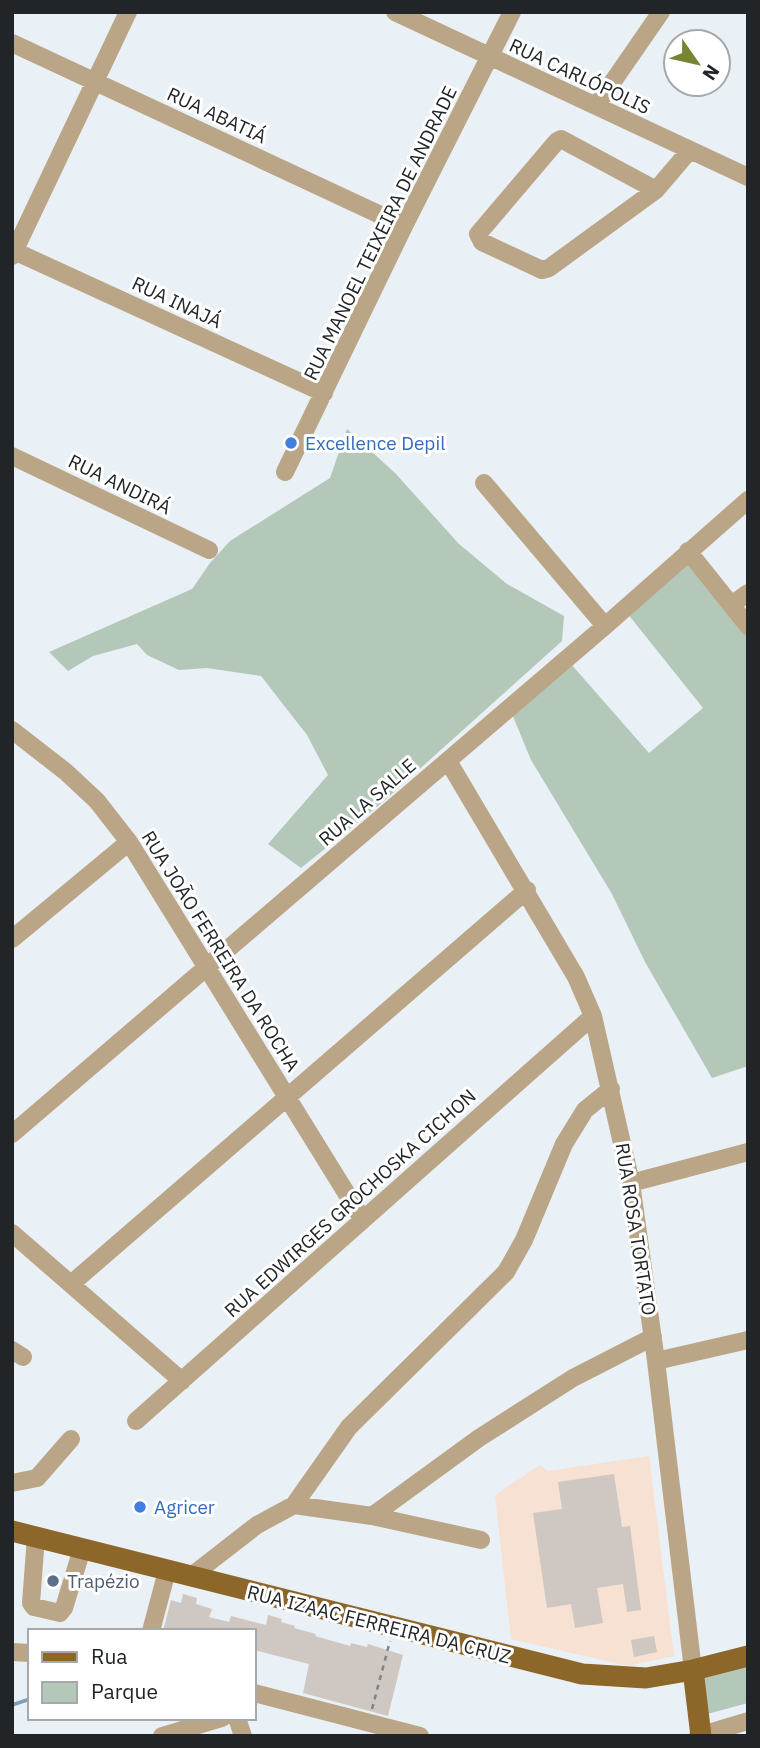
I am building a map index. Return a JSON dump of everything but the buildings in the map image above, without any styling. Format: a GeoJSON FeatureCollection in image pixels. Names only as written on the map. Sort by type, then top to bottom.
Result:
{"type":"FeatureCollection","features":[{"type":"Feature","properties":{"kind":"main road","name":"RUA IZAAC FERREIRA DA CRUZ"},"geometry":{"type":"LineString","coordinates":[[12,1531],[582,1674],[646,1678],[748,1656]]}},
{"type":"Feature","properties":{"kind":"main road","name":"RUA ROSA TORTATO"},"geometry":{"type":"LineString","coordinates":[[693,1670],[703,1735]]}},
{"type":"Feature","properties":{"kind":"street"},"geometry":{"type":"LineString","coordinates":[[13,252],[128,12]]}},
{"type":"Feature","properties":{"kind":"street","name":"RUA CARLÓPOLIS"},"geometry":{"type":"LineString","coordinates":[[395,12],[748,177]]}},
{"type":"Feature","properties":{"kind":"street","name":"RUA MANOEL TEIXEIRA DE ANDRADE"},"geometry":{"type":"LineString","coordinates":[[285,472],[404,226],[512,12]]}},
{"type":"Feature","properties":{"kind":"street"},"geometry":{"type":"LineString","coordinates":[[596,106],[662,12]]}},
{"type":"Feature","properties":{"kind":"street","name":"RUA ABATIÁ"},"geometry":{"type":"LineString","coordinates":[[12,43],[404,226]]}},
{"type":"Feature","properties":{"kind":"street"},"geometry":{"type":"LineString","coordinates":[[656,190],[561,139],[478,234],[478,238],[542,270],[549,268],[656,190],[690,150]]}},
{"type":"Feature","properties":{"kind":"street","name":"RUA INAJÁ"},"geometry":{"type":"LineString","coordinates":[[13,252],[324,393]]}},
{"type":"Feature","properties":{"kind":"street","name":"RUA ANDIRÁ"},"geometry":{"type":"LineString","coordinates":[[12,456],[209,550]]}},
{"type":"Feature","properties":{"kind":"street"},"geometry":{"type":"LineString","coordinates":[[484,483],[605,626]]}},
{"type":"Feature","properties":{"kind":"street","name":"RUA LA SALLE"},"geometry":{"type":"LineString","coordinates":[[12,1134],[605,626],[748,500]]}},
{"type":"Feature","properties":{"kind":"street"},"geometry":{"type":"LineString","coordinates":[[688,551],[748,626]]}},
{"type":"Feature","properties":{"kind":"street"},"geometry":{"type":"LineString","coordinates":[[731,606],[748,593]]}},
{"type":"Feature","properties":{"kind":"street","name":"RUA JOÃO FERREIRA DA ROCHA"},"geometry":{"type":"LineString","coordinates":[[12,730],[66,772],[97,801],[129,842],[363,1220]]}},
{"type":"Feature","properties":{"kind":"street","name":"RUA ROSA TORTATO"},"geometry":{"type":"LineString","coordinates":[[448,761],[527,890],[576,977],[593,1016],[631,1183],[653,1337],[693,1670]]}},
{"type":"Feature","properties":{"kind":"street"},"geometry":{"type":"LineString","coordinates":[[12,939],[129,842]]}},
{"type":"Feature","properties":{"kind":"street"},"geometry":{"type":"LineString","coordinates":[[71,1284],[527,890]]}},
{"type":"Feature","properties":{"kind":"street","name":"RUA EDWIRGES GROCHOSKA CICHON"},"geometry":{"type":"LineString","coordinates":[[136,1422],[593,1016]]}},
{"type":"Feature","properties":{"kind":"street"},"geometry":{"type":"LineString","coordinates":[[190,1577],[257,1525],[294,1505],[349,1427],[506,1272],[524,1240],[564,1144],[584,1110],[611,1089]]}},
{"type":"Feature","properties":{"kind":"street"},"geometry":{"type":"LineString","coordinates":[[631,1183],[748,1152]]}},
{"type":"Feature","properties":{"kind":"street"},"geometry":{"type":"LineString","coordinates":[[12,1233],[182,1381]]}},
{"type":"Feature","properties":{"kind":"street"},"geometry":{"type":"LineString","coordinates":[[372,1516],[479,1438],[573,1378],[653,1337]]}},
{"type":"Feature","properties":{"kind":"street"},"geometry":{"type":"LineString","coordinates":[[656,1361],[748,1340]]}},
{"type":"Feature","properties":{"kind":"street"},"geometry":{"type":"LineString","coordinates":[[12,1483],[37,1478],[71,1439]]}},
{"type":"Feature","properties":{"kind":"street"},"geometry":{"type":"LineString","coordinates":[[294,1505],[372,1516],[481,1541]]}},
{"type":"Feature","properties":{"kind":"street"},"geometry":{"type":"LineString","coordinates":[[36,1537],[31,1604],[34,1607],[60,1613],[64,1608],[82,1549]]}},
{"type":"Feature","properties":{"kind":"street"},"geometry":{"type":"LineString","coordinates":[[152,1629],[167,1571]]}},
{"type":"Feature","properties":{"kind":"street"},"geometry":{"type":"LineString","coordinates":[[256,1694],[420,1736]]}},
{"type":"Feature","properties":{"kind":"street"},"geometry":{"type":"LineString","coordinates":[[703,1735],[725,1716],[748,1709]]}},
{"type":"Feature","properties":{"kind":"street"},"geometry":{"type":"LineString","coordinates":[[162,1736],[215,1720]]}},
{"type":"Feature","properties":{"kind":"street"},"geometry":{"type":"LineString","coordinates":[[703,1735],[748,1721]]}},
{"type":"Feature","properties":{"kind":"path"},"geometry":{"type":"LineString","coordinates":[[369,1722],[393,1628]]}},
{"type":"Feature","properties":{"kind":"shaded area"},"geometry":{"type":"Polygon","coordinates":[[[649,1456],[674,1656],[628,1666],[511,1639],[495,1495],[540,1465],[548,1471],[649,1456]]]}},
{"type":"Feature","properties":{"kind":"green space"},"geometry":{"type":"Polygon","coordinates":[[[347,429],[396,474],[459,544],[507,584],[564,616],[562,641],[384,801],[301,868],[268,844],[328,775],[307,735],[261,676],[207,668],[179,670],[147,655],[137,644],[93,656],[68,671],[49,652],[192,589],[230,541],[330,478],[347,429]]]}},
{"type":"Feature","properties":{"kind":"green space"},"geometry":{"type":"Polygon","coordinates":[[[688,562],[748,636],[748,1066],[712,1078],[645,962],[612,894],[531,760],[512,714],[571,664],[649,753],[703,708],[627,613],[688,562]]]}},
{"type":"Feature","properties":{"kind":"green space"},"geometry":{"type":"Polygon","coordinates":[[[748,1666],[748,1703],[707,1714],[703,1677],[748,1666]]]}},
{"type":"Feature","properties":{"kind":"waterway"},"geometry":{"type":"LineString","coordinates":[[12,1705],[28,1700]]}},
{"type":"Feature","properties":{"kind":"place","name":"Excellence Depil"},"geometry":{"type":"Point","coordinates":[291,443]}},
{"type":"Feature","properties":{"kind":"place","name":"Agricer"},"geometry":{"type":"Point","coordinates":[140,1507]}},
{"type":"Feature","properties":{"kind":"place","name":"Trapézio"},"geometry":{"type":"Point","coordinates":[53,1581]}}]}
